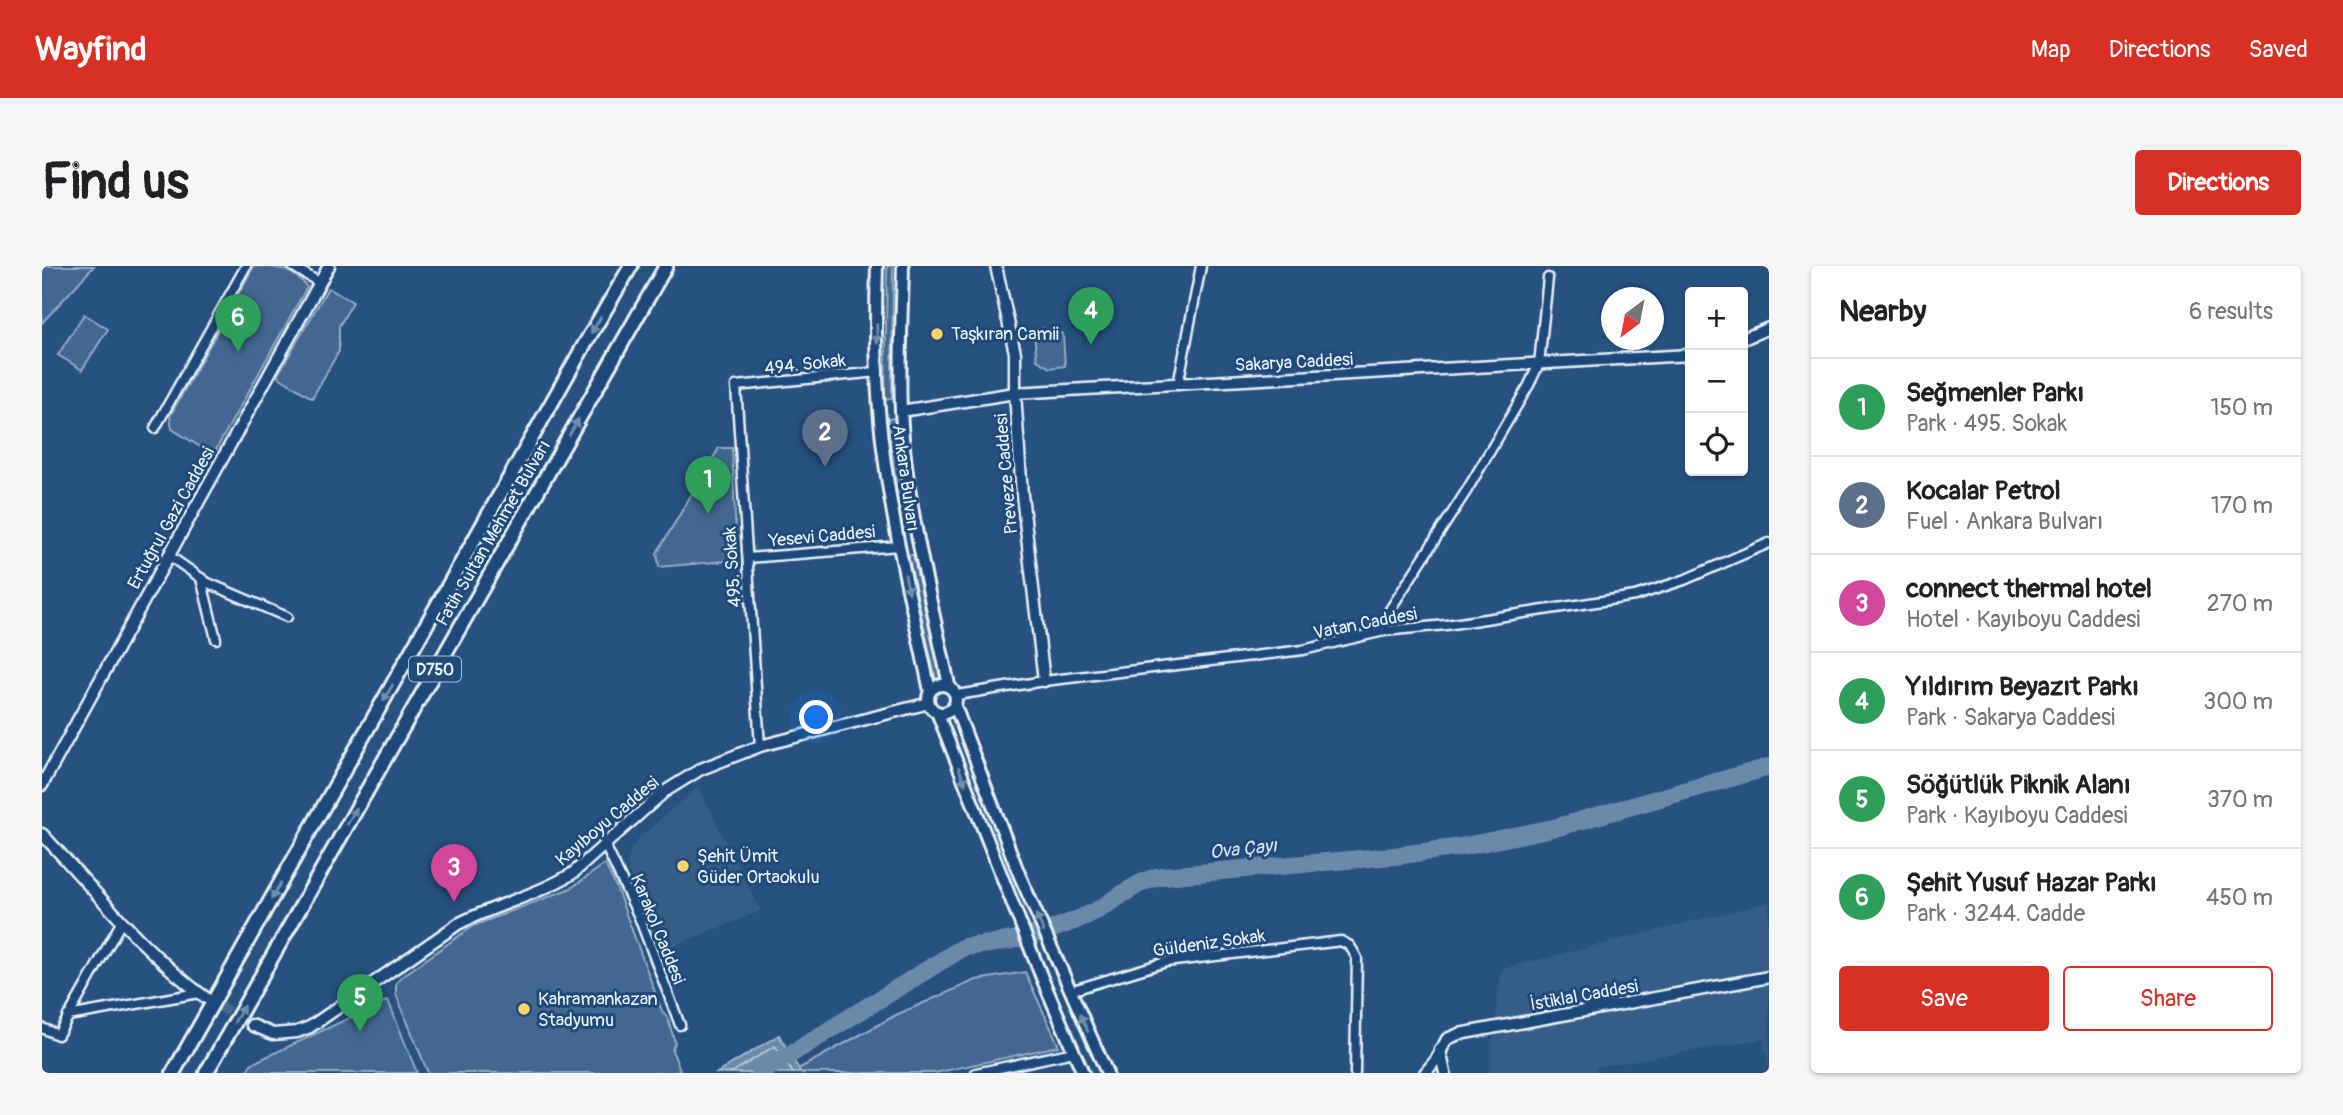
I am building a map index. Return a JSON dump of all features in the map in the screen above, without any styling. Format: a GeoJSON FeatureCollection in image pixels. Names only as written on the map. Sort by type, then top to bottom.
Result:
{"type":"FeatureCollection","features":[{"type":"Feature","properties":{"kind":"highway","name":"Fatih Sultan Mehmet Bulvarı"},"geometry":{"type":"LineString","coordinates":[[173,1073],[631,266]]}},
{"type":"Feature","properties":{"kind":"highway","name":"Fatih Sultan Mehmet Bulvarı"},"geometry":{"type":"LineString","coordinates":[[205,1073],[666,266]]}},
{"type":"Feature","properties":{"kind":"main road","name":"Ankara Bulvarı"},"geometry":{"type":"LineString","coordinates":[[877,266],[879,412],[899,546],[929,697],[1074,1052]]}},
{"type":"Feature","properties":{"kind":"main road","name":"Ankara Bulvarı"},"geometry":{"type":"LineString","coordinates":[[903,266],[901,411],[907,468],[948,685]]}},
{"type":"Feature","properties":{"kind":"main road"},"geometry":{"type":"LineString","coordinates":[[879,412],[901,411]]}},
{"type":"Feature","properties":{"kind":"main road"},"geometry":{"type":"LineString","coordinates":[[899,546],[920,545]]}},
{"type":"Feature","properties":{"kind":"main road"},"geometry":{"type":"LineString","coordinates":[[929,697],[936,685],[948,685],[956,700],[1018,874],[1107,1073]]}},
{"type":"Feature","properties":{"kind":"main road"},"geometry":{"type":"LineString","coordinates":[[937,712],[949,712],[956,700]]}},
{"type":"Feature","properties":{"kind":"main road"},"geometry":{"type":"LineString","coordinates":[[1074,1052],[1083,1073]]}},
{"type":"Feature","properties":{"kind":"street"},"geometry":{"type":"LineString","coordinates":[[155,428],[246,266]]}},
{"type":"Feature","properties":{"kind":"street"},"geometry":{"type":"LineString","coordinates":[[292,266],[320,283]]}},
{"type":"Feature","properties":{"kind":"street","name":"Ertuğrul Gazi Caddesi"},"geometry":{"type":"LineString","coordinates":[[42,785],[329,266]]}},
{"type":"Feature","properties":{"kind":"street","name":"Preveze Caddesi"},"geometry":{"type":"LineString","coordinates":[[996,266],[1015,353],[1021,495],[1044,681]]}},
{"type":"Feature","properties":{"kind":"street"},"geometry":{"type":"LineString","coordinates":[[1178,385],[1201,266]]}},
{"type":"Feature","properties":{"kind":"street"},"geometry":{"type":"LineString","coordinates":[[1384,631],[1384,621],[1388,614],[1467,490],[1539,364],[1548,278]]}},
{"type":"Feature","properties":{"kind":"street"},"geometry":{"type":"LineString","coordinates":[[1748,337],[1769,328]]}},
{"type":"Feature","properties":{"kind":"street","name":"Sakarya Caddesi"},"geometry":{"type":"LineString","coordinates":[[901,411],[1015,393],[1685,355]]}},
{"type":"Feature","properties":{"kind":"street","name":"494. Sokak"},"geometry":{"type":"LineString","coordinates":[[736,387],[878,372]]}},
{"type":"Feature","properties":{"kind":"street","name":"495. Sokak"},"geometry":{"type":"LineString","coordinates":[[736,387],[760,746]]}},
{"type":"Feature","properties":{"kind":"street","name":"Vatan Caddesi"},"geometry":{"type":"LineString","coordinates":[[956,700],[1044,681],[1303,650],[1384,631],[1460,623],[1634,596],[1684,580],[1769,543]]}},
{"type":"Feature","properties":{"kind":"street","name":"Yesevi Caddesi"},"geometry":{"type":"LineString","coordinates":[[748,558],[899,546]]}},
{"type":"Feature","properties":{"kind":"street"},"geometry":{"type":"LineString","coordinates":[[169,555],[201,578],[287,617]]}},
{"type":"Feature","properties":{"kind":"street"},"geometry":{"type":"LineString","coordinates":[[201,578],[216,639]]}},
{"type":"Feature","properties":{"kind":"street","name":"Kayıboyu Caddesi"},"geometry":{"type":"LineString","coordinates":[[252,1025],[273,1034],[297,1032],[310,1027],[344,1006],[458,924],[493,907],[558,882],[584,864],[664,792],[684,778],[720,760],[929,697]]}},
{"type":"Feature","properties":{"kind":"street"},"geometry":{"type":"LineString","coordinates":[[42,834],[122,921],[168,967],[202,995]]}},
{"type":"Feature","properties":{"kind":"street","name":"Karakol Caddesi"},"geometry":{"type":"LineString","coordinates":[[605,845],[639,917],[680,1025]]}},
{"type":"Feature","properties":{"kind":"street"},"geometry":{"type":"LineString","coordinates":[[42,1028],[58,1035],[122,921]]}},
{"type":"Feature","properties":{"kind":"street","name":"Güldeniz Sokak"},"geometry":{"type":"LineString","coordinates":[[1070,991],[1166,962],[1341,941],[1353,950],[1357,962],[1355,1073]]}},
{"type":"Feature","properties":{"kind":"street","name":"İstiklal Caddesi"},"geometry":{"type":"LineString","coordinates":[[1425,1073],[1436,1060],[1447,1039],[1459,1034],[1769,976]]}},
{"type":"Feature","properties":{"kind":"street"},"geometry":{"type":"LineString","coordinates":[[68,1016],[202,995]]}},
{"type":"Feature","properties":{"kind":"street"},"geometry":{"type":"LineString","coordinates":[[1440,1050],[1445,1073]]}},
{"type":"Feature","properties":{"kind":"street"},"geometry":{"type":"LineString","coordinates":[[976,1073],[1074,1052]]}},
{"type":"Feature","properties":{"kind":"shaded area"},"geometry":{"type":"Polygon","coordinates":[[[42,266],[94,266],[42,323],[42,266]]]}},
{"type":"Feature","properties":{"kind":"shaded area"},"geometry":{"type":"Polygon","coordinates":[[[254,266],[290,272],[307,287],[213,455],[172,429],[170,416],[254,266]]]}},
{"type":"Feature","properties":{"kind":"shaded area"},"geometry":{"type":"Polygon","coordinates":[[[887,266],[893,266],[892,398],[885,399],[887,266]]]}},
{"type":"Feature","properties":{"kind":"shaded area"},"geometry":{"type":"Polygon","coordinates":[[[328,288],[353,302],[339,326],[339,351],[312,398],[277,376],[328,288]]]}},
{"type":"Feature","properties":{"kind":"shaded area"},"geometry":{"type":"Polygon","coordinates":[[[84,314],[108,329],[82,370],[58,355],[84,314]]]}},
{"type":"Feature","properties":{"kind":"shaded area"},"geometry":{"type":"Polygon","coordinates":[[[1042,328],[1063,334],[1065,366],[1050,368],[1037,360],[1034,335],[1042,328]]]}},
{"type":"Feature","properties":{"kind":"shaded area"},"geometry":{"type":"Polygon","coordinates":[[[894,418],[909,532],[902,532],[888,419],[894,418]]]}},
{"type":"Feature","properties":{"kind":"shaded area"},"geometry":{"type":"Polygon","coordinates":[[[719,448],[732,448],[737,560],[659,567],[657,553],[719,448]]]}},
{"type":"Feature","properties":{"kind":"shaded area"},"geometry":{"type":"Polygon","coordinates":[[[908,555],[913,555],[940,678],[936,680],[908,555]]]}},
{"type":"Feature","properties":{"kind":"shaded area","name":"Şehit Ümit Güder Ortaokulu"},"geometry":{"type":"Polygon","coordinates":[[[698,786],[761,911],[655,953],[628,870],[628,857],[631,848],[641,836],[698,786]]]}},
{"type":"Feature","properties":{"kind":"shaded area"},"geometry":{"type":"Polygon","coordinates":[[[605,864],[662,1011],[668,1019],[675,1043],[672,1050],[680,1070],[673,1073],[428,1073],[396,994],[396,984],[400,978],[473,926],[571,888],[605,864]]]}},
{"type":"Feature","properties":{"kind":"shaded area"},"geometry":{"type":"Polygon","coordinates":[[[1769,902],[1769,1073],[1763,1039],[1596,1067],[1597,1073],[1489,1073],[1501,969],[1769,902]]]}},
{"type":"Feature","properties":{"kind":"shaded area"},"geometry":{"type":"Polygon","coordinates":[[[1025,972],[1059,1046],[935,1073],[791,1073],[896,1015],[976,980],[1025,972]]]}},
{"type":"Feature","properties":{"kind":"shaded area"},"geometry":{"type":"Polygon","coordinates":[[[388,1000],[417,1073],[246,1073],[251,1064],[388,1000]]]}},
{"type":"Feature","properties":{"kind":"water"},"geometry":{"type":"Polygon","coordinates":[[[779,1035],[801,1073],[717,1073],[779,1035]]]}},
{"type":"Feature","properties":{"kind":"waterway","name":"Ova Çayı"},"geometry":{"type":"LineString","coordinates":[[760,1073],[964,947],[998,943],[1048,931],[1096,911],[1154,878],[1394,856],[1461,847],[1558,827],[1769,767]]}},
{"type":"Feature","properties":{"kind":"tunnel"},"geometry":{"type":"LineString","coordinates":[[207,999],[252,1025]]}},
{"type":"Feature","properties":{"kind":"place","name":"Taşkıran Camii"},"geometry":{"type":"Point","coordinates":[937,334]}},
{"type":"Feature","properties":{"kind":"place","name":"Yıldırım Beyazıt Parkı"},"geometry":{"type":"Point","coordinates":[1091,345]}},
{"type":"Feature","properties":{"kind":"place","name":"Şehit Yusuf Hazar Parkı"},"geometry":{"type":"Point","coordinates":[238,352]}},
{"type":"Feature","properties":{"kind":"place","name":"Kocalar Petrol"},"geometry":{"type":"Point","coordinates":[825,467]}},
{"type":"Feature","properties":{"kind":"place","name":"Seğmenler Parkı"},"geometry":{"type":"Point","coordinates":[708,514]}},
{"type":"Feature","properties":{"kind":"place","name":"Şehit Ümit Güder Ortaokulu"},"geometry":{"type":"Point","coordinates":[683,866]}},
{"type":"Feature","properties":{"kind":"place","name":"connect thermal hotel"},"geometry":{"type":"Point","coordinates":[454,902]}},
{"type":"Feature","properties":{"kind":"place","name":"Kahramankazan Stadyumu"},"geometry":{"type":"Point","coordinates":[524,1009]}},
{"type":"Feature","properties":{"kind":"place","name":"Söğütlük Piknik Alanı"},"geometry":{"type":"Point","coordinates":[360,1032]}}]}
